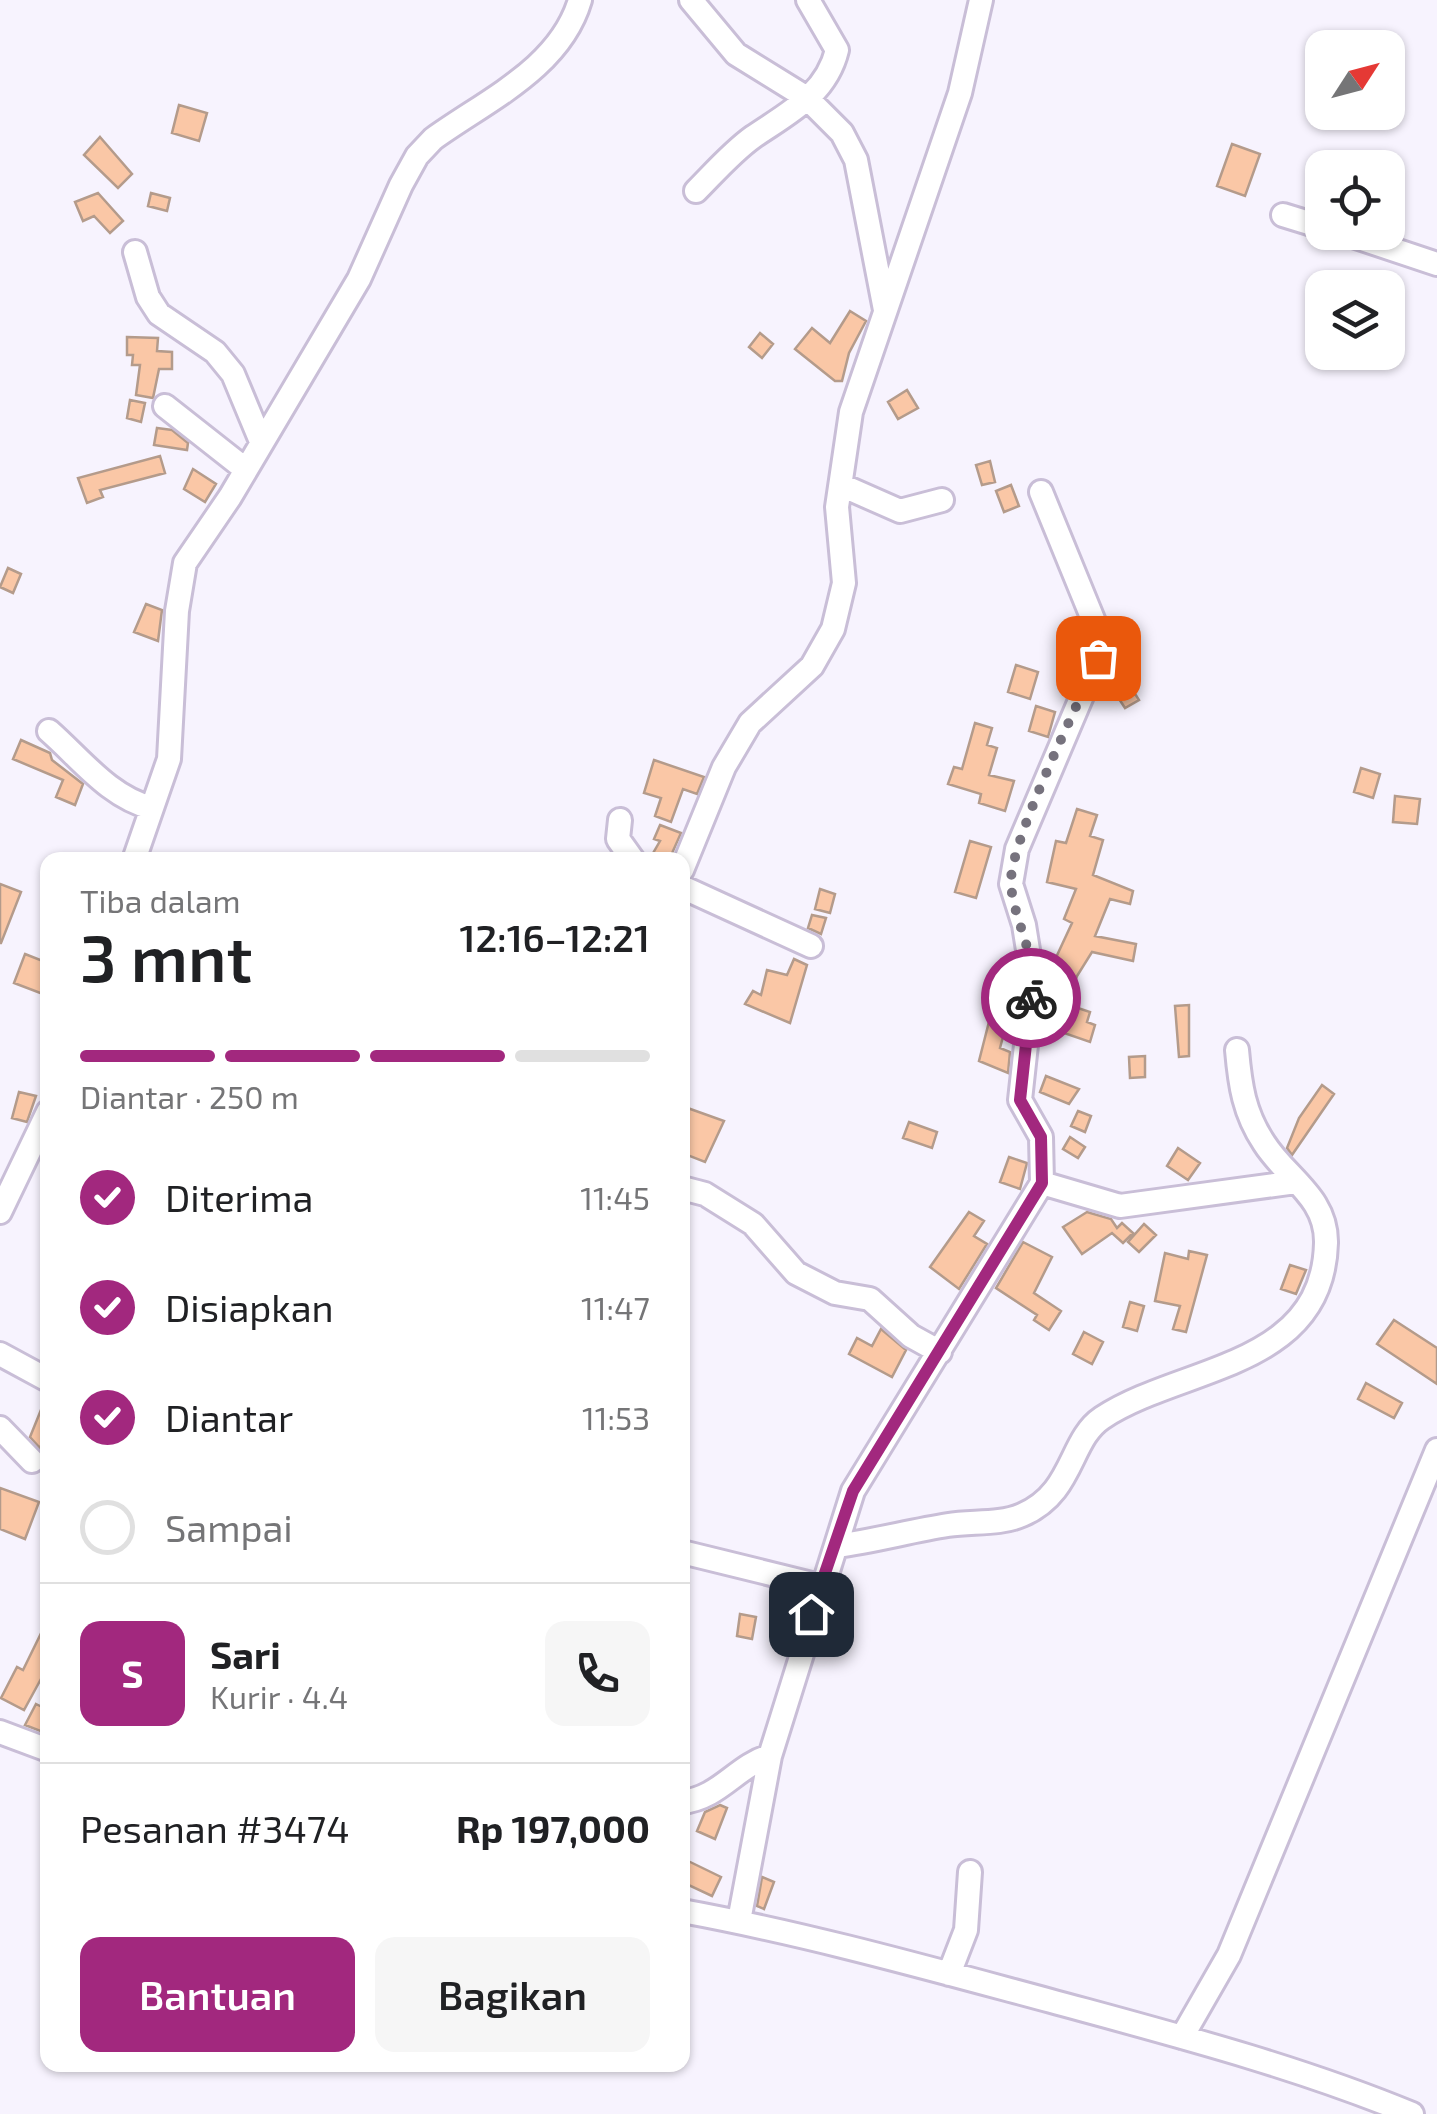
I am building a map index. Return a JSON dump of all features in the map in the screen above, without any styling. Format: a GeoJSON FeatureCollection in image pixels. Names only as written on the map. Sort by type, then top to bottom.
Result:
{"type":"FeatureCollection","features":[{"type":"Feature","properties":{"kind":"street"},"geometry":{"type":"LineString","coordinates":[[137,852],[170,759],[180,579],[185,563],[359,279],[417,156],[433,139],[553,54],[574,20],[580,0]]}},
{"type":"Feature","properties":{"kind":"street"},"geometry":{"type":"LineString","coordinates":[[691,0],[736,54],[807,98],[842,133],[856,160],[886,312]]}},
{"type":"Feature","properties":{"kind":"street"},"geometry":{"type":"LineString","coordinates":[[696,191],[754,137],[798,110],[826,75],[837,50],[808,0]]}},
{"type":"Feature","properties":{"kind":"street"},"geometry":{"type":"LineString","coordinates":[[689,852],[724,767],[750,723],[812,666],[833,629],[844,583],[837,523],[851,412],[960,93],[981,0]]}},
{"type":"Feature","properties":{"kind":"street"},"geometry":{"type":"LineString","coordinates":[[1283,214],[1305,221]]}},
{"type":"Feature","properties":{"kind":"street"},"geometry":{"type":"LineString","coordinates":[[1395,250],[1437,264]]}},
{"type":"Feature","properties":{"kind":"street"},"geometry":{"type":"LineString","coordinates":[[135,252],[148,298],[159,314],[194,336],[233,374],[260,439]]}},
{"type":"Feature","properties":{"kind":"street"},"geometry":{"type":"LineString","coordinates":[[166,406],[244,469]]}},
{"type":"Feature","properties":{"kind":"street"},"geometry":{"type":"LineString","coordinates":[[841,485],[900,510],[942,500]]}},
{"type":"Feature","properties":{"kind":"street"},"geometry":{"type":"LineString","coordinates":[[739,1921],[770,1756],[820,1586],[853,1491],[1042,1183],[1041,1137],[1020,1100],[1033,981],[1024,925],[1011,884],[1017,848],[1098,658],[1099,634],[1040,492]]}},
{"type":"Feature","properties":{"kind":"street"},"geometry":{"type":"LineString","coordinates":[[49,731],[112,790],[131,802],[152,808]]}},
{"type":"Feature","properties":{"kind":"street"},"geometry":{"type":"LineString","coordinates":[[620,820],[618,839],[628,852]]}},
{"type":"Feature","properties":{"kind":"street"},"geometry":{"type":"LineString","coordinates":[[690,891],[811,946]]}},
{"type":"Feature","properties":{"kind":"street"},"geometry":{"type":"LineString","coordinates":[[836,1546],[1020,1517],[1062,1484],[1099,1420],[1187,1380],[1222,1370],[1280,1336],[1299,1318],[1325,1256],[1326,1227],[1319,1209],[1266,1146],[1247,1113],[1237,1050]]}},
{"type":"Feature","properties":{"kind":"street"},"geometry":{"type":"LineString","coordinates":[[0,1212],[9,1180],[40,1126]]}},
{"type":"Feature","properties":{"kind":"street"},"geometry":{"type":"LineString","coordinates":[[9,1180],[40,1170]]}},
{"type":"Feature","properties":{"kind":"street"},"geometry":{"type":"LineString","coordinates":[[1042,1183],[1120,1206],[1296,1182]]}},
{"type":"Feature","properties":{"kind":"street"},"geometry":{"type":"LineString","coordinates":[[690,1190],[705,1194],[753,1224],[796,1272],[835,1294],[870,1299],[911,1336],[940,1352]]}},
{"type":"Feature","properties":{"kind":"street"},"geometry":{"type":"LineString","coordinates":[[0,1354],[40,1376]]}},
{"type":"Feature","properties":{"kind":"street"},"geometry":{"type":"LineString","coordinates":[[0,1428],[32,1461]]}},
{"type":"Feature","properties":{"kind":"street"},"geometry":{"type":"LineString","coordinates":[[1182,2037],[1228,1955],[1437,1450]]}},
{"type":"Feature","properties":{"kind":"street"},"geometry":{"type":"LineString","coordinates":[[690,1554],[820,1586]]}},
{"type":"Feature","properties":{"kind":"street"},"geometry":{"type":"LineString","coordinates":[[0,1732],[40,1747]]}},
{"type":"Feature","properties":{"kind":"street"},"geometry":{"type":"LineString","coordinates":[[690,1800],[717,1792],[744,1766],[770,1756]]}},
{"type":"Feature","properties":{"kind":"street"},"geometry":{"type":"LineString","coordinates":[[949,1974],[966,1930],[970,1872]]}},
{"type":"Feature","properties":{"kind":"street"},"geometry":{"type":"LineString","coordinates":[[690,1912],[949,1974],[1182,2037],[1356,2091],[1412,2114]]}},
{"type":"Feature","properties":{"kind":"building"},"geometry":{"type":"Polygon","coordinates":[[[179,105],[207,113],[199,141],[172,133],[179,105]]]}},
{"type":"Feature","properties":{"kind":"building"},"geometry":{"type":"Polygon","coordinates":[[[100,137],[132,174],[118,188],[84,155],[100,137]]]}},
{"type":"Feature","properties":{"kind":"building"},"geometry":{"type":"Polygon","coordinates":[[[1232,144],[1260,154],[1245,196],[1217,186],[1232,144]]]}},
{"type":"Feature","properties":{"kind":"building"},"geometry":{"type":"Polygon","coordinates":[[[98,193],[123,221],[110,233],[94,216],[83,221],[75,202],[98,193]]]}},
{"type":"Feature","properties":{"kind":"building"},"geometry":{"type":"Polygon","coordinates":[[[151,193],[170,198],[167,211],[148,206],[151,193]]]}},
{"type":"Feature","properties":{"kind":"building"},"geometry":{"type":"Polygon","coordinates":[[[850,311],[866,321],[849,353],[842,381],[835,381],[795,349],[812,328],[830,343],[850,311]]]}},
{"type":"Feature","properties":{"kind":"building"},"geometry":{"type":"Polygon","coordinates":[[[760,333],[773,344],[762,358],[749,347],[760,333]]]}},
{"type":"Feature","properties":{"kind":"building"},"geometry":{"type":"Polygon","coordinates":[[[127,337],[158,338],[157,351],[172,352],[172,369],[159,369],[153,398],[136,395],[140,365],[132,365],[133,355],[127,355],[127,337]]]}},
{"type":"Feature","properties":{"kind":"building"},"geometry":{"type":"Polygon","coordinates":[[[907,390],[918,408],[898,419],[888,402],[907,390]]]}},
{"type":"Feature","properties":{"kind":"building"},"geometry":{"type":"Polygon","coordinates":[[[130,400],[145,403],[141,422],[127,418],[130,400]]]}},
{"type":"Feature","properties":{"kind":"building"},"geometry":{"type":"Polygon","coordinates":[[[157,428],[172,430],[188,443],[187,450],[154,445],[157,428]]]}},
{"type":"Feature","properties":{"kind":"building"},"geometry":{"type":"Polygon","coordinates":[[[160,456],[165,473],[100,490],[103,497],[87,503],[78,478],[160,456]]]}},
{"type":"Feature","properties":{"kind":"building"},"geometry":{"type":"Polygon","coordinates":[[[990,461],[995,482],[982,485],[976,465],[990,461]]]}},
{"type":"Feature","properties":{"kind":"building"},"geometry":{"type":"Polygon","coordinates":[[[193,469],[216,484],[205,502],[184,489],[193,469]]]}},
{"type":"Feature","properties":{"kind":"building"},"geometry":{"type":"Polygon","coordinates":[[[1011,485],[1019,506],[1004,512],[996,491],[1011,485]]]}},
{"type":"Feature","properties":{"kind":"building"},"geometry":{"type":"Polygon","coordinates":[[[8,568],[21,574],[13,593],[0,587],[8,568]]]}},
{"type":"Feature","properties":{"kind":"building"},"geometry":{"type":"Polygon","coordinates":[[[146,604],[162,610],[158,641],[134,632],[146,604]]]}},
{"type":"Feature","properties":{"kind":"building"},"geometry":{"type":"Polygon","coordinates":[[[1016,665],[1038,672],[1030,699],[1008,692],[1016,665]]]}},
{"type":"Feature","properties":{"kind":"building"},"geometry":{"type":"Polygon","coordinates":[[[1122,673],[1139,700],[1125,708],[1108,682],[1122,673]]]}},
{"type":"Feature","properties":{"kind":"building"},"geometry":{"type":"Polygon","coordinates":[[[1036,706],[1055,712],[1048,737],[1029,731],[1036,706]]]}},
{"type":"Feature","properties":{"kind":"building"},"geometry":{"type":"Polygon","coordinates":[[[975,723],[992,728],[987,745],[997,748],[989,775],[1014,781],[1005,811],[979,803],[981,794],[948,784],[954,767],[962,769],[975,723]]]}},
{"type":"Feature","properties":{"kind":"building"},"geometry":{"type":"Polygon","coordinates":[[[21,740],[50,753],[52,760],[83,784],[75,805],[56,797],[63,780],[13,759],[21,740]]]}},
{"type":"Feature","properties":{"kind":"building"},"geometry":{"type":"Polygon","coordinates":[[[654,760],[704,777],[697,794],[683,789],[671,822],[655,816],[661,798],[644,793],[654,760]]]}},
{"type":"Feature","properties":{"kind":"building"},"geometry":{"type":"Polygon","coordinates":[[[1361,768],[1380,774],[1373,798],[1354,792],[1361,768]]]}},
{"type":"Feature","properties":{"kind":"building"},"geometry":{"type":"Polygon","coordinates":[[[1395,796],[1420,799],[1417,824],[1393,822],[1395,796]]]}},
{"type":"Feature","properties":{"kind":"building"},"geometry":{"type":"Polygon","coordinates":[[[1077,809],[1097,815],[1090,836],[1103,840],[1093,875],[1133,891],[1130,904],[1110,899],[1095,936],[1136,944],[1133,961],[1092,952],[1077,976],[1066,1011],[1050,1006],[1062,969],[1053,964],[1072,923],[1064,919],[1076,889],[1047,882],[1056,841],[1066,843],[1077,809]]]}},
{"type":"Feature","properties":{"kind":"building"},"geometry":{"type":"Polygon","coordinates":[[[660,825],[681,833],[673,852],[654,852],[660,841],[654,839],[660,825]]]}},
{"type":"Feature","properties":{"kind":"building"},"geometry":{"type":"Polygon","coordinates":[[[970,841],[991,847],[976,898],[955,892],[970,841]]]}},
{"type":"Feature","properties":{"kind":"building"},"geometry":{"type":"Polygon","coordinates":[[[0,884],[21,892],[1,943],[0,943],[0,884]]]}},
{"type":"Feature","properties":{"kind":"building"},"geometry":{"type":"Polygon","coordinates":[[[820,889],[835,894],[830,913],[815,909],[820,889]]]}},
{"type":"Feature","properties":{"kind":"building"},"geometry":{"type":"Polygon","coordinates":[[[812,915],[826,918],[821,934],[808,928],[812,915]]]}},
{"type":"Feature","properties":{"kind":"building"},"geometry":{"type":"Polygon","coordinates":[[[25,954],[40,960],[40,993],[14,983],[25,954]]]}},
{"type":"Feature","properties":{"kind":"building"},"geometry":{"type":"Polygon","coordinates":[[[794,959],[807,965],[790,1023],[745,1004],[753,991],[761,995],[767,970],[787,975],[794,959]]]}},
{"type":"Feature","properties":{"kind":"building"},"geometry":{"type":"Polygon","coordinates":[[[1189,1005],[1189,1056],[1179,1057],[1175,1006],[1189,1005]]]}},
{"type":"Feature","properties":{"kind":"building"},"geometry":{"type":"Polygon","coordinates":[[[993,1006],[1010,1011],[1000,1048],[1010,1052],[1008,1073],[979,1061],[993,1006]]]}},
{"type":"Feature","properties":{"kind":"building"},"geometry":{"type":"Polygon","coordinates":[[[1072,1006],[1090,1012],[1087,1022],[1095,1025],[1090,1042],[1064,1033],[1072,1006]]]}},
{"type":"Feature","properties":{"kind":"building"},"geometry":{"type":"Polygon","coordinates":[[[1145,1056],[1145,1077],[1130,1078],[1129,1057],[1145,1056]]]}},
{"type":"Feature","properties":{"kind":"building"},"geometry":{"type":"Polygon","coordinates":[[[1046,1076],[1079,1089],[1069,1104],[1040,1092],[1046,1076]]]}},
{"type":"Feature","properties":{"kind":"building"},"geometry":{"type":"Polygon","coordinates":[[[1322,1085],[1334,1094],[1292,1155],[1287,1148],[1299,1118],[1322,1085]]]}},
{"type":"Feature","properties":{"kind":"building"},"geometry":{"type":"Polygon","coordinates":[[[19,1092],[36,1096],[27,1122],[12,1118],[19,1092]]]}},
{"type":"Feature","properties":{"kind":"building"},"geometry":{"type":"Polygon","coordinates":[[[690,1109],[724,1121],[705,1162],[690,1156],[690,1109]]]}},
{"type":"Feature","properties":{"kind":"building"},"geometry":{"type":"Polygon","coordinates":[[[1078,1111],[1091,1116],[1085,1132],[1071,1126],[1078,1111]]]}},
{"type":"Feature","properties":{"kind":"building"},"geometry":{"type":"Polygon","coordinates":[[[909,1122],[937,1132],[932,1148],[903,1138],[909,1122]]]}},
{"type":"Feature","properties":{"kind":"building"},"geometry":{"type":"Polygon","coordinates":[[[1070,1137],[1085,1147],[1078,1158],[1063,1149],[1070,1137]]]}},
{"type":"Feature","properties":{"kind":"building"},"geometry":{"type":"Polygon","coordinates":[[[1178,1148],[1200,1163],[1188,1180],[1167,1166],[1178,1148]]]}},
{"type":"Feature","properties":{"kind":"building"},"geometry":{"type":"Polygon","coordinates":[[[1009,1157],[1027,1163],[1020,1189],[1000,1182],[1009,1157]]]}},
{"type":"Feature","properties":{"kind":"building"},"geometry":{"type":"Polygon","coordinates":[[[969,1212],[984,1221],[974,1236],[987,1244],[959,1289],[930,1267],[969,1212]]]}},
{"type":"Feature","properties":{"kind":"building"},"geometry":{"type":"Polygon","coordinates":[[[1087,1212],[1111,1219],[1117,1228],[1122,1223],[1133,1233],[1123,1243],[1112,1233],[1082,1254],[1063,1227],[1087,1212]]]}},
{"type":"Feature","properties":{"kind":"building"},"geometry":{"type":"Polygon","coordinates":[[[1144,1224],[1156,1235],[1139,1252],[1128,1242],[1144,1224]]]}},
{"type":"Feature","properties":{"kind":"building"},"geometry":{"type":"Polygon","coordinates":[[[1023,1242],[1052,1257],[1034,1293],[1061,1311],[1049,1330],[1034,1320],[1037,1315],[996,1288],[1023,1242]]]}},
{"type":"Feature","properties":{"kind":"building"},"geometry":{"type":"Polygon","coordinates":[[[1189,1251],[1207,1255],[1186,1332],[1173,1329],[1180,1306],[1155,1301],[1165,1253],[1188,1259],[1189,1251]]]}},
{"type":"Feature","properties":{"kind":"building"},"geometry":{"type":"Polygon","coordinates":[[[1290,1265],[1306,1270],[1296,1294],[1281,1289],[1290,1265]]]}},
{"type":"Feature","properties":{"kind":"building"},"geometry":{"type":"Polygon","coordinates":[[[1130,1302],[1144,1306],[1137,1331],[1123,1327],[1130,1302]]]}},
{"type":"Feature","properties":{"kind":"building"},"geometry":{"type":"Polygon","coordinates":[[[1394,1320],[1437,1348],[1437,1384],[1377,1344],[1394,1320]]]}},
{"type":"Feature","properties":{"kind":"building"},"geometry":{"type":"Polygon","coordinates":[[[881,1329],[906,1350],[892,1377],[849,1354],[857,1338],[872,1346],[881,1329]]]}},
{"type":"Feature","properties":{"kind":"building"},"geometry":{"type":"Polygon","coordinates":[[[1084,1332],[1103,1342],[1092,1364],[1073,1354],[1084,1332]]]}},
{"type":"Feature","properties":{"kind":"building"},"geometry":{"type":"Polygon","coordinates":[[[1366,1383],[1402,1403],[1394,1418],[1358,1399],[1366,1383]]]}},
{"type":"Feature","properties":{"kind":"building"},"geometry":{"type":"Polygon","coordinates":[[[40,1412],[40,1448],[30,1437],[40,1412]]]}},
{"type":"Feature","properties":{"kind":"building"},"geometry":{"type":"Polygon","coordinates":[[[0,1488],[39,1502],[25,1539],[0,1529],[0,1488]]]}},
{"type":"Feature","properties":{"kind":"building"},"geometry":{"type":"Polygon","coordinates":[[[782,1592],[799,1596],[796,1608],[779,1602],[782,1592]]]}},
{"type":"Feature","properties":{"kind":"building"},"geometry":{"type":"Polygon","coordinates":[[[740,1614],[756,1617],[752,1639],[737,1636],[740,1614]]]}},
{"type":"Feature","properties":{"kind":"building"},"geometry":{"type":"Polygon","coordinates":[[[40,1635],[40,1681],[24,1710],[1,1698],[17,1667],[23,1670],[40,1635]]]}},
{"type":"Feature","properties":{"kind":"building"},"geometry":{"type":"Polygon","coordinates":[[[36,1704],[40,1706],[40,1731],[25,1725],[36,1704]]]}},
{"type":"Feature","properties":{"kind":"building"},"geometry":{"type":"Polygon","coordinates":[[[720,1805],[727,1808],[715,1839],[697,1831],[705,1812],[720,1805]]]}},
{"type":"Feature","properties":{"kind":"building"},"geometry":{"type":"Polygon","coordinates":[[[690,1862],[721,1877],[712,1896],[690,1886],[690,1862]]]}},
{"type":"Feature","properties":{"kind":"building"},"geometry":{"type":"Polygon","coordinates":[[[762,1877],[774,1882],[764,1909],[757,1906],[762,1877]]]}},
{"type":"Feature","properties":{"kind":"way so far"},"geometry":{"type":"LineString","coordinates":[[1031,998],[1032,960],[1011,884],[1017,848],[1098,658]]}},
{"type":"Feature","properties":{"kind":"route"},"geometry":{"type":"LineString","coordinates":[[811,1614],[853,1491],[1042,1183],[1044,1148],[1020,1100],[1031,998]]}}]}
